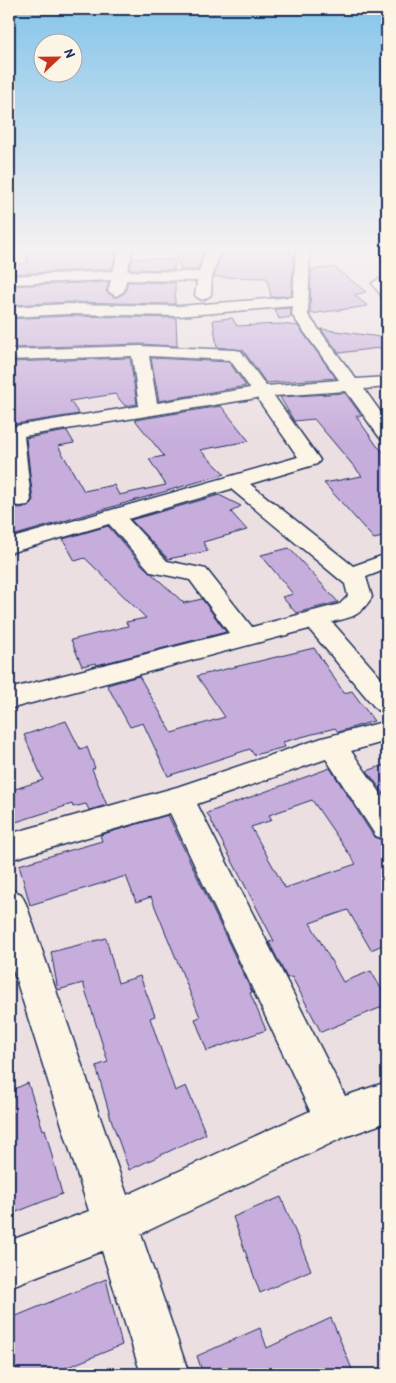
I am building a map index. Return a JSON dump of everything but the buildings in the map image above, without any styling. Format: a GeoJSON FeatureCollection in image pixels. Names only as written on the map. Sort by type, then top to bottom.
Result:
{"type":"FeatureCollection","features":[{"type":"Feature","properties":{"kind":"street"},"geometry":{"type":"LineString","coordinates":[[300,315],[387,434]]}},
{"type":"Feature","properties":{"kind":"street"},"geometry":{"type":"LineString","coordinates":[[9,355],[140,351],[235,355],[310,460],[9,546]]}},
{"type":"Feature","properties":{"kind":"street"},"geometry":{"type":"LineString","coordinates":[[140,351],[149,411]]}},
{"type":"Feature","properties":{"kind":"street"},"geometry":{"type":"LineString","coordinates":[[20,500],[11,433],[261,392],[387,382]]}},
{"type":"Feature","properties":{"kind":"street"},"geometry":{"type":"LineString","coordinates":[[9,699],[349,610],[360,597],[357,581],[235,482]]}},
{"type":"Feature","properties":{"kind":"street"},"geometry":{"type":"LineString","coordinates":[[114,516],[159,567],[198,574],[246,638]]}},
{"type":"Feature","properties":{"kind":"street"},"geometry":{"type":"LineString","coordinates":[[348,575],[387,561]]}},
{"type":"Feature","properties":{"kind":"street"},"geometry":{"type":"LineString","coordinates":[[316,620],[387,703]]}},
{"type":"Feature","properties":{"kind":"street"},"geometry":{"type":"LineString","coordinates":[[9,848],[179,798],[332,746],[387,731]]}},
{"type":"Feature","properties":{"kind":"street"},"geometry":{"type":"LineString","coordinates":[[332,746],[387,827]]}},
{"type":"Feature","properties":{"kind":"street"},"geometry":{"type":"LineString","coordinates":[[179,798],[335,1120]]}},
{"type":"Feature","properties":{"kind":"street"},"geometry":{"type":"LineString","coordinates":[[9,904],[16,947],[165,1374]]}},
{"type":"Feature","properties":{"kind":"street"},"geometry":{"type":"LineString","coordinates":[[9,1264],[114,1224],[335,1120],[387,1102]]}}]}
